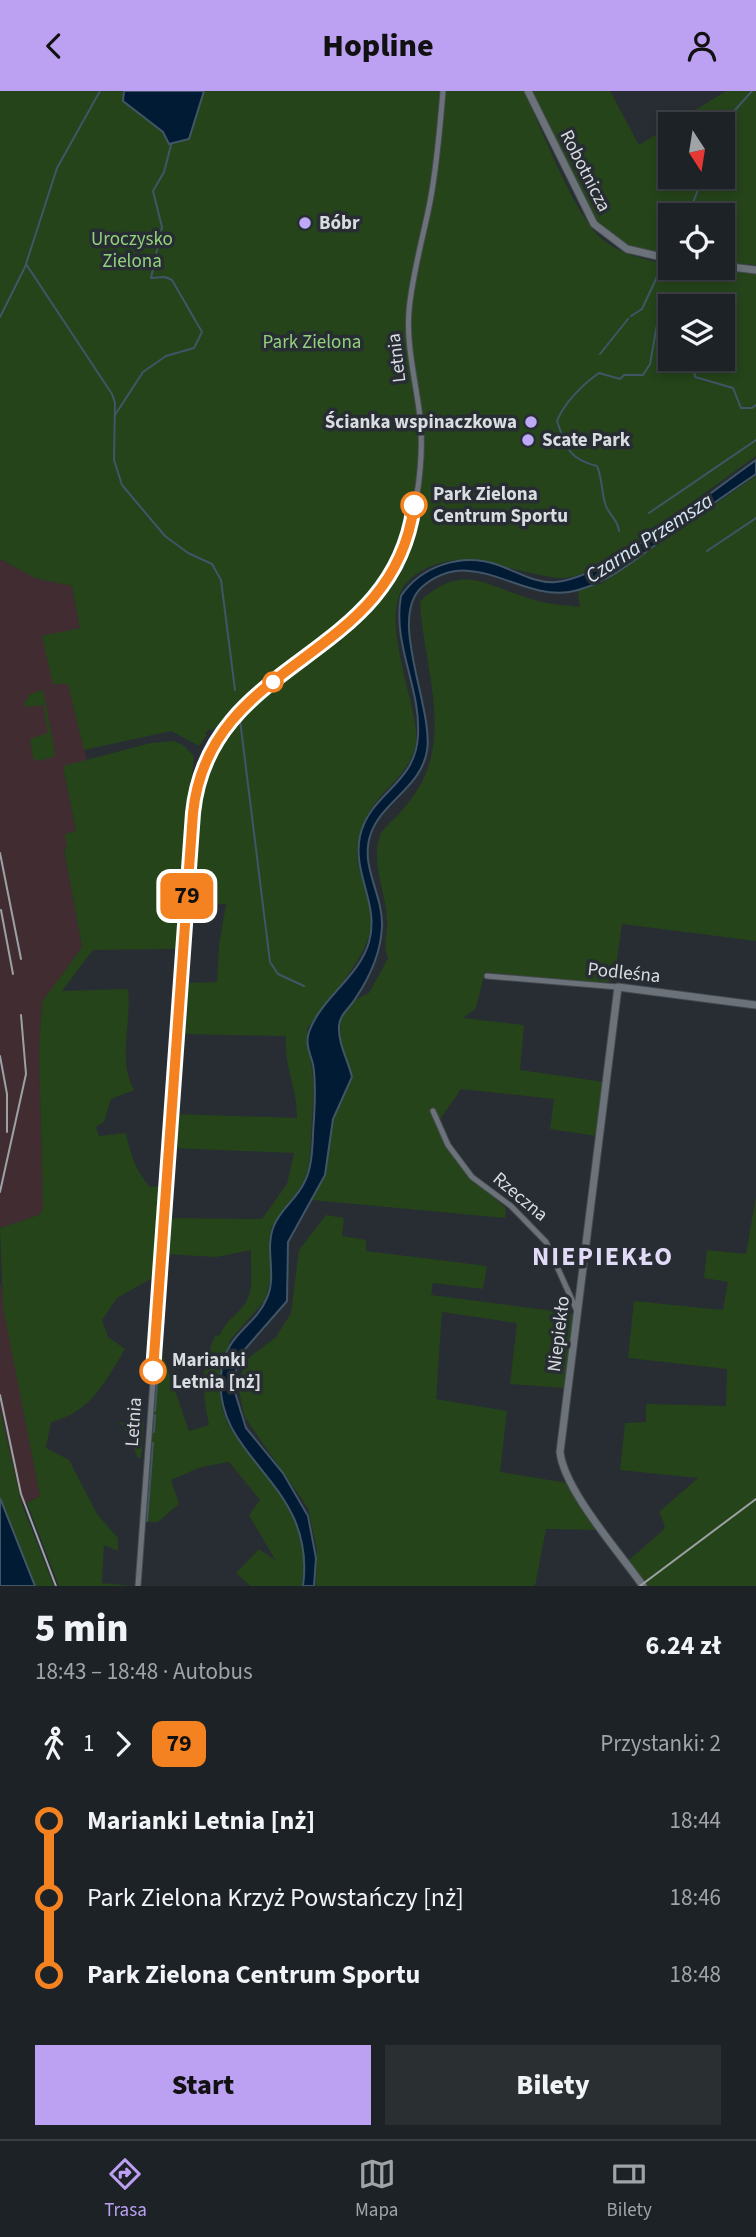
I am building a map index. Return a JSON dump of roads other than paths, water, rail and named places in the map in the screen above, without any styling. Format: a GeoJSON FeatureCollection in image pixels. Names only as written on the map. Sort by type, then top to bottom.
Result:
{"type":"FeatureCollection","features":[{"type":"Feature","properties":{"kind":"street","name":"Letnia"},"geometry":{"type":"LineString","coordinates":[[138,1586],[196,793],[207,758],[229,721],[253,697],[363,612],[384,587],[404,548],[414,509],[421,439],[408,325],[409,307],[434,177],[443,91]]}},
{"type":"Feature","properties":{"kind":"street","name":"Robotnicza"},"geometry":{"type":"LineString","coordinates":[[528,91],[594,224],[627,249],[658,256]]}},
{"type":"Feature","properties":{"kind":"street"},"geometry":{"type":"LineString","coordinates":[[735,267],[756,270]]}},
{"type":"Feature","properties":{"kind":"street","name":"Podleśna"},"geometry":{"type":"LineString","coordinates":[[487,976],[618,986],[756,1005]]}},
{"type":"Feature","properties":{"kind":"street","name":"Niepiekło"},"geometry":{"type":"LineString","coordinates":[[618,986],[561,1458],[575,1490],[641,1584]]}},
{"type":"Feature","properties":{"kind":"street","name":"Rzeczna"},"geometry":{"type":"LineString","coordinates":[[433,1111],[448,1145],[472,1177],[511,1206],[546,1241],[578,1313]]}},
{"type":"Feature","properties":{"kind":"water"},"geometry":{"type":"Polygon","coordinates":[[[124,91],[204,91],[189,139],[169,144],[163,132],[123,101],[124,91]]]}},
{"type":"Feature","properties":{"kind":"water","name":"Czarna Przemsza"},"geometry":{"type":"Polygon","coordinates":[[[756,460],[756,474],[624,568],[597,583],[569,592],[550,592],[532,589],[495,576],[459,571],[441,575],[422,587],[412,601],[410,641],[424,712],[427,751],[417,775],[384,812],[371,833],[368,845],[369,868],[379,902],[382,926],[377,955],[370,973],[340,1022],[340,1039],[352,1077],[333,1119],[325,1175],[288,1242],[287,1301],[239,1356],[233,1386],[246,1428],[283,1473],[308,1516],[316,1558],[314,1586],[303,1586],[303,1550],[295,1521],[281,1496],[232,1429],[223,1404],[221,1375],[228,1349],[267,1298],[271,1281],[270,1245],[273,1228],[279,1216],[301,1189],[310,1168],[315,1077],[308,1044],[309,1032],[322,1009],[357,966],[369,942],[371,915],[360,863],[360,836],[365,821],[410,766],[415,752],[418,718],[400,631],[401,596],[419,577],[456,561],[482,561],[548,582],[577,577],[602,566],[658,532],[756,460]]]}},
{"type":"Feature","properties":{"kind":"water"},"geometry":{"type":"Polygon","coordinates":[[[0,1498],[35,1586],[0,1586],[0,1498]]]}},
{"type":"Feature","properties":{"kind":"waterway"},"geometry":{"type":"LineString","coordinates":[[100,91],[57,168],[26,264],[112,394],[115,403],[114,460],[122,485],[165,536],[188,553],[212,564],[221,580],[235,690]]}},
{"type":"Feature","properties":{"kind":"waterway"},"geometry":{"type":"LineString","coordinates":[[734,112],[752,91]]}},
{"type":"Feature","properties":{"kind":"waterway"},"geometry":{"type":"LineString","coordinates":[[115,415],[143,372],[166,356],[194,348],[202,332],[172,280],[165,277],[151,278],[162,227],[153,191],[164,172],[171,145]]}},
{"type":"Feature","properties":{"kind":"waterway"},"geometry":{"type":"LineString","coordinates":[[693,203],[698,189]]}},
{"type":"Feature","properties":{"kind":"waterway"},"geometry":{"type":"LineString","coordinates":[[0,317],[26,265]]}},
{"type":"Feature","properties":{"kind":"waterway"},"geometry":{"type":"LineString","coordinates":[[631,316],[642,309],[658,275]]}},
{"type":"Feature","properties":{"kind":"waterway"},"geometry":{"type":"LineString","coordinates":[[600,354],[628,319]]}},
{"type":"Feature","properties":{"kind":"waterway","name":"Czarna Przemsza"},"geometry":{"type":"LineString","coordinates":[[619,531],[606,506],[597,466],[574,456],[557,421],[575,394],[599,373],[620,379],[624,375],[643,375],[650,364],[658,326]]}},
{"type":"Feature","properties":{"kind":"waterway"},"geometry":{"type":"LineString","coordinates":[[694,371],[695,377],[733,388],[741,408],[752,408],[756,405]]}},
{"type":"Feature","properties":{"kind":"waterway","name":"Czarna Przemsza"},"geometry":{"type":"LineString","coordinates":[[649,513],[756,440]]}},
{"type":"Feature","properties":{"kind":"waterway"},"geometry":{"type":"LineString","coordinates":[[707,551],[756,518]]}},
{"type":"Feature","properties":{"kind":"waterway"},"geometry":{"type":"LineString","coordinates":[[341,637],[373,609],[403,567]]}},
{"type":"Feature","properties":{"kind":"waterway"},"geometry":{"type":"LineString","coordinates":[[306,664],[335,641]]}},
{"type":"Feature","properties":{"kind":"waterway"},"geometry":{"type":"LineString","coordinates":[[250,708],[301,668]]}},
{"type":"Feature","properties":{"kind":"waterway"},"geometry":{"type":"LineString","coordinates":[[244,714],[240,720],[270,962],[278,974],[304,986]]}},
{"type":"Feature","properties":{"kind":"waterway"},"geometry":{"type":"LineString","coordinates":[[193,908],[195,846],[200,805],[210,765],[219,747]]}},
{"type":"Feature","properties":{"kind":"waterway"},"geometry":{"type":"LineString","coordinates":[[188,946],[190,926]]}},
{"type":"Feature","properties":{"kind":"waterway"},"geometry":{"type":"LineString","coordinates":[[188,949],[188,955]]}},
{"type":"Feature","properties":{"kind":"waterway"},"geometry":{"type":"LineString","coordinates":[[186,980],[187,972]]}},
{"type":"Feature","properties":{"kind":"waterway"},"geometry":{"type":"LineString","coordinates":[[182,1034],[185,992]]}},
{"type":"Feature","properties":{"kind":"waterway"},"geometry":{"type":"LineString","coordinates":[[180,1063],[180,1068]]}},
{"type":"Feature","properties":{"kind":"waterway"},"geometry":{"type":"LineString","coordinates":[[178,1099],[179,1075]]}},
{"type":"Feature","properties":{"kind":"waterway"},"geometry":{"type":"LineString","coordinates":[[175,1128],[176,1114]]}},
{"type":"Feature","properties":{"kind":"waterway"},"geometry":{"type":"LineString","coordinates":[[175,1133],[175,1141]]}},
{"type":"Feature","properties":{"kind":"waterway"},"geometry":{"type":"LineString","coordinates":[[173,1163],[174,1150]]}},
{"type":"Feature","properties":{"kind":"waterway"},"geometry":{"type":"LineString","coordinates":[[171,1192],[172,1181]]}},
{"type":"Feature","properties":{"kind":"waterway"},"geometry":{"type":"LineString","coordinates":[[169,1217],[170,1200]]}},
{"type":"Feature","properties":{"kind":"waterway"},"geometry":{"type":"LineString","coordinates":[[168,1227],[169,1219]]}},
{"type":"Feature","properties":{"kind":"waterway"},"geometry":{"type":"LineString","coordinates":[[166,1260],[167,1244]]}},
{"type":"Feature","properties":{"kind":"waterway"},"geometry":{"type":"LineString","coordinates":[[163,1305],[166,1266]]}},
{"type":"Feature","properties":{"kind":"waterway"},"geometry":{"type":"LineString","coordinates":[[159,1361],[162,1313]]}},
{"type":"Feature","properties":{"kind":"waterway"},"geometry":{"type":"LineString","coordinates":[[155,1411],[157,1383]]}},
{"type":"Feature","properties":{"kind":"waterway"},"geometry":{"type":"LineString","coordinates":[[154,1432],[155,1415]]}},
{"type":"Feature","properties":{"kind":"waterway"},"geometry":{"type":"LineString","coordinates":[[147,1521],[153,1443]]}},
{"type":"Feature","properties":{"kind":"railway"},"geometry":{"type":"LineString","coordinates":[[0,853],[21,959]]}},
{"type":"Feature","properties":{"kind":"railway"},"geometry":{"type":"LineString","coordinates":[[1,910],[13,974]]}},
{"type":"Feature","properties":{"kind":"railway"},"geometry":{"type":"LineString","coordinates":[[0,1192],[26,1074],[21,1015]]}},
{"type":"Feature","properties":{"kind":"railway"},"geometry":{"type":"LineString","coordinates":[[0,1056],[7,1094],[7,1132]]}},
{"type":"Feature","properties":{"kind":"railway"},"geometry":{"type":"LineString","coordinates":[[0,1395],[21,1494],[56,1586]]}},
{"type":"Feature","properties":{"kind":"railway"},"geometry":{"type":"LineString","coordinates":[[640,1586],[756,1499]]}},
{"type":"Feature","properties":{"kind":"place","name":"Bóbr"},"geometry":{"type":"Point","coordinates":[305,223]}},
{"type":"Feature","properties":{"kind":"place","name":"Ścianka wspinaczkowa"},"geometry":{"type":"Point","coordinates":[531,422]}},
{"type":"Feature","properties":{"kind":"place","name":"Scate Park"},"geometry":{"type":"Point","coordinates":[528,440]}},
{"type":"Feature","properties":{"kind":"place","name":"Park Zielona Centrum Sportu"},"geometry":{"type":"Point","coordinates":[414,505]}},
{"type":"Feature","properties":{"kind":"place","name":"Marianki Letnia [nż]"},"geometry":{"type":"Point","coordinates":[153,1371]}},
{"type":"Feature","properties":{"kind":"district","name":"NIEPIEKŁO"},"geometry":{"type":"Point","coordinates":[603,1256]}},
{"type":"Feature","properties":{"kind":"park label","name":"Uroczysko Zielona"},"geometry":{"type":"Point","coordinates":[132,250]}},
{"type":"Feature","properties":{"kind":"park label","name":"Park Zielona"},"geometry":{"type":"Point","coordinates":[312,342]}}]}
